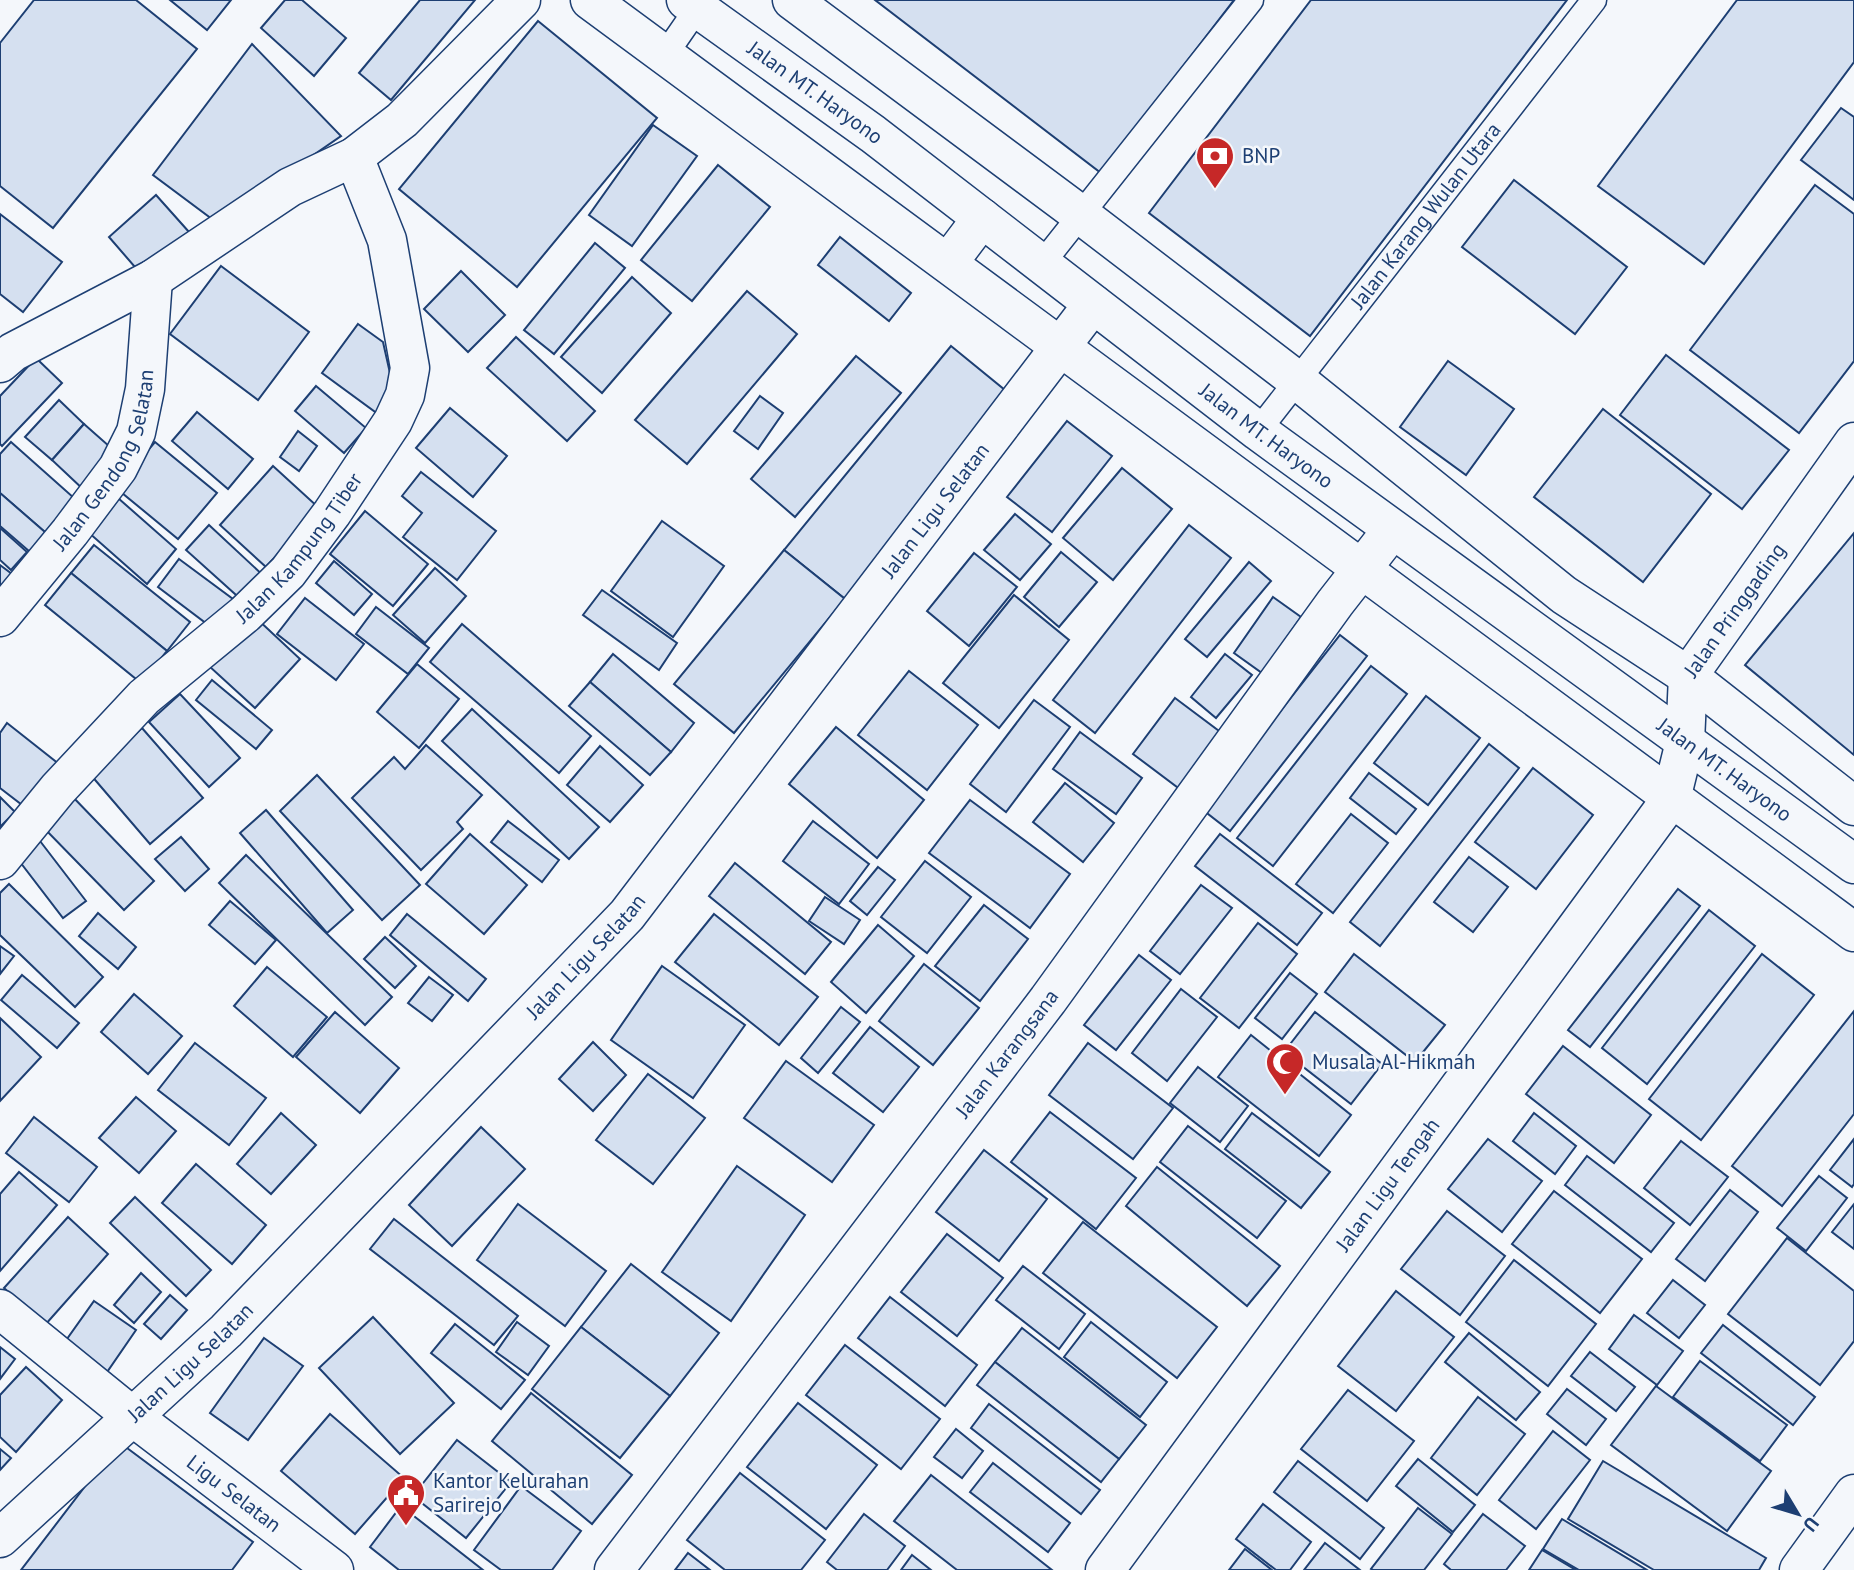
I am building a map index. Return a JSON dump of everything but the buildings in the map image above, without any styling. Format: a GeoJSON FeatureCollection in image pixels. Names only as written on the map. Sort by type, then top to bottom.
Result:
{"type":"FeatureCollection","features":[{"type":"Feature","properties":{"kind":"street"},"geometry":{"type":"LineString","coordinates":[[0,363],[13,352],[153,279],[290,187],[354,157],[402,120],[521,0]]}},
{"type":"Feature","properties":{"kind":"street"},"geometry":{"type":"LineString","coordinates":[[590,0],[1062,346],[1671,799],[1853,929]]}},
{"type":"Feature","properties":{"kind":"street"},"geometry":{"type":"LineString","coordinates":[[792,0],[1298,381],[1563,594],[1688,676],[1854,806]]}},
{"type":"Feature","properties":{"kind":"street","name":"Jalan MT. Haryono"},"geometry":{"type":"LineString","coordinates":[[696,3],[873,134],[1258,431],[1854,864]]}},
{"type":"Feature","properties":{"kind":"street","name":"Jalan Kampung Tiber"},"geometry":{"type":"LineString","coordinates":[[0,860],[58,789],[144,697],[245,614],[288,572],[332,513],[393,421],[405,396],[410,368],[387,240],[354,157]]}},
{"type":"Feature","properties":{"kind":"street"},"geometry":{"type":"LineString","coordinates":[[948,263],[982,218]]}},
{"type":"Feature","properties":{"kind":"street","name":"Jalan Gendong Selatan"},"geometry":{"type":"LineString","coordinates":[[0,617],[70,532],[118,468],[136,432],[145,388],[153,279]]}},
{"type":"Feature","properties":{"kind":"street","name":"Jalan Ligu Selatan"},"geometry":{"type":"LineString","coordinates":[[0,1538],[226,1331],[628,915],[1093,304]]}},
{"type":"Feature","properties":{"kind":"street","name":"Jalan Pringgading"},"geometry":{"type":"LineString","coordinates":[[1671,799],[1685,742],[1688,676],[1854,442]]}},
{"type":"Feature","properties":{"kind":"street","name":"Jalan Karangsana"},"geometry":{"type":"LineString","coordinates":[[614,1570],[1040,1012],[1392,530]]}},
{"type":"Feature","properties":{"kind":"street"},"geometry":{"type":"LineString","coordinates":[[1534,633],[1563,594]]}},
{"type":"Feature","properties":{"kind":"street","name":"Jalan Ligu Tengah"},"geometry":{"type":"LineString","coordinates":[[1105,1570],[1671,799]]}},
{"type":"Feature","properties":{"kind":"street","name":"Ligu Selatan"},"geometry":{"type":"LineString","coordinates":[[0,1309],[133,1417],[334,1570]]}},
{"type":"Feature","properties":{"kind":"street"},"geometry":{"type":"LineString","coordinates":[[1799,1570],[1854,1494]]}},
{"type":"Feature","properties":{"kind":"lane"},"geometry":{"type":"LineString","coordinates":[[1041,264],[1251,0]]}},
{"type":"Feature","properties":{"kind":"lane","name":"Jalan Karang Wulan Utara"},"geometry":{"type":"LineString","coordinates":[[1258,431],[1594,0]]}},
{"type":"Feature","properties":{"kind":"lane"},"geometry":{"type":"LineString","coordinates":[[665,55],[696,3]]}},
{"type":"Feature","properties":{"kind":"place","name":"BNP"},"geometry":{"type":"Point","coordinates":[1215,190]}},
{"type":"Feature","properties":{"kind":"place","name":"Musala Al-Hikmah"},"geometry":{"type":"Point","coordinates":[1285,1096]}},
{"type":"Feature","properties":{"kind":"place","name":"Kantor Kelurahan Sarirejo"},"geometry":{"type":"Point","coordinates":[406,1527]}}]}
